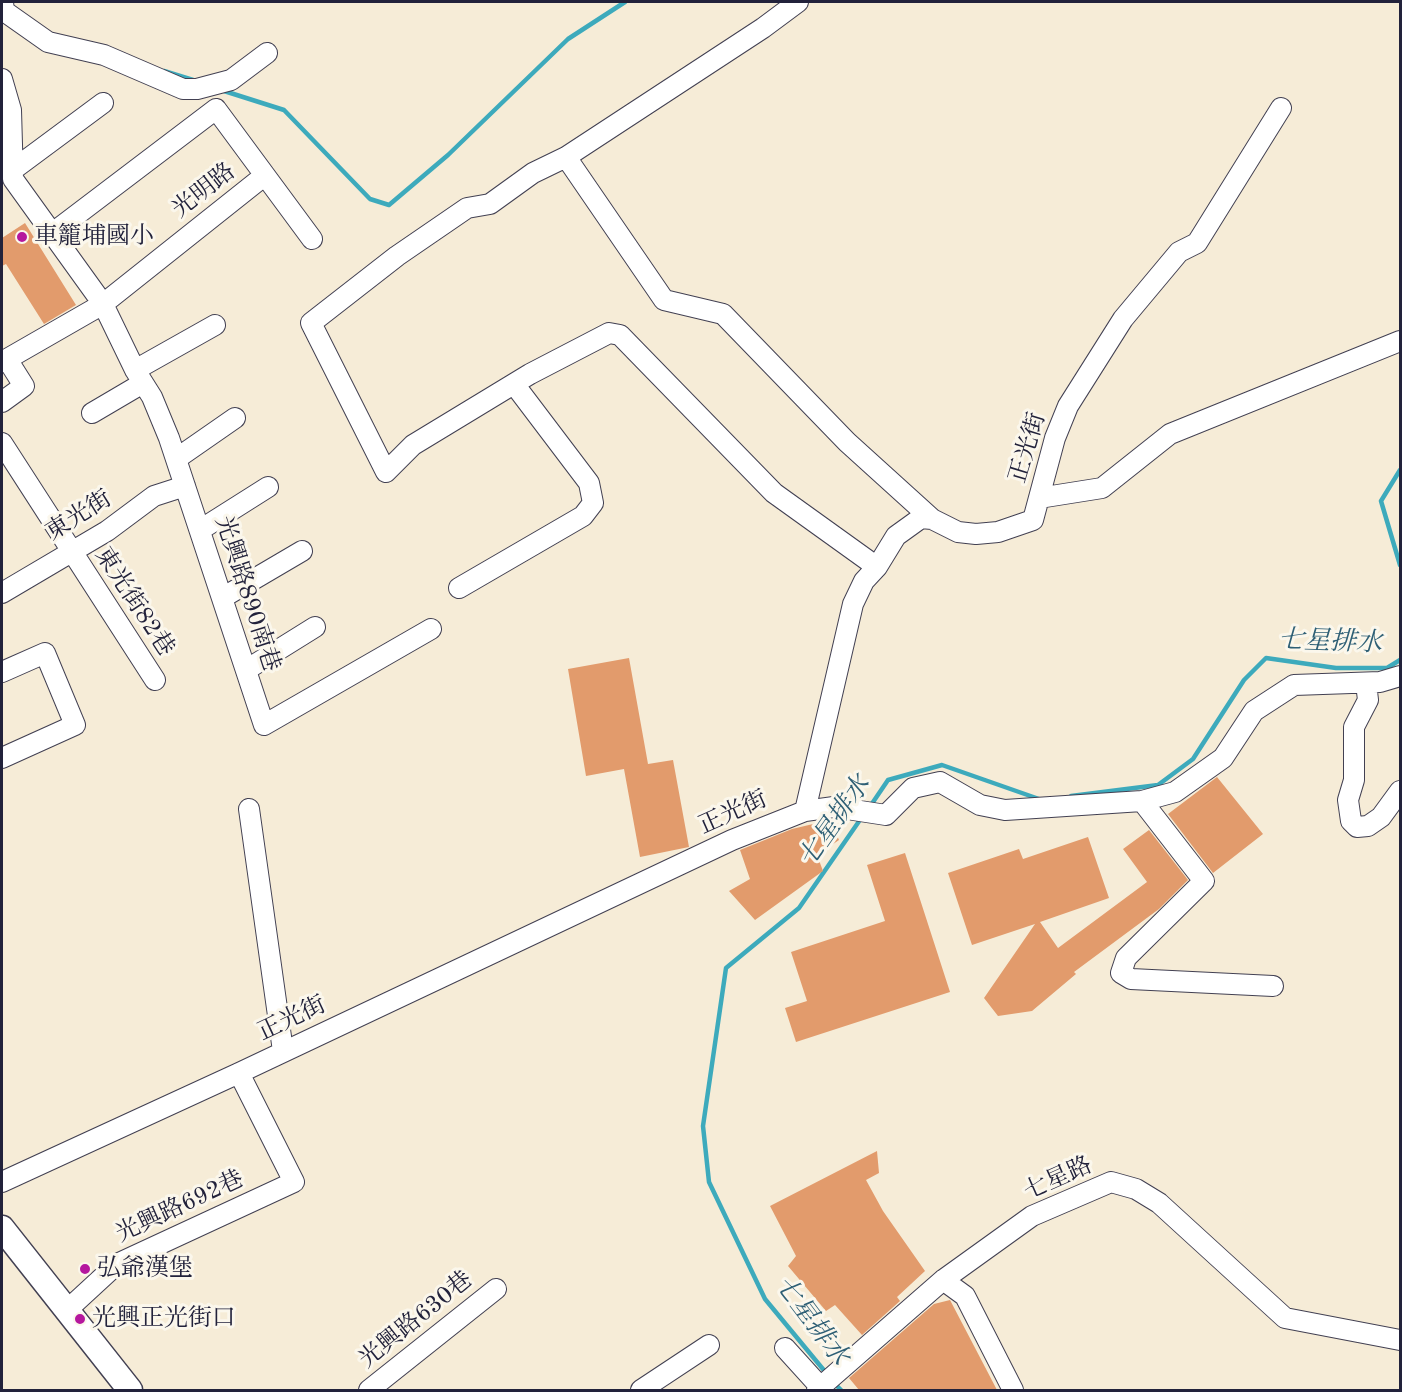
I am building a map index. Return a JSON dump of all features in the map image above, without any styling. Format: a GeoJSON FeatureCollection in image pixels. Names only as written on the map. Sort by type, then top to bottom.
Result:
{"type":"FeatureCollection","features":[{"type":"Feature","properties":{"kind":"main road"},"geometry":{"type":"LineString","coordinates":[[2,1228],[130,1390]]}},
{"type":"Feature","properties":{"kind":"street"},"geometry":{"type":"LineString","coordinates":[[798,2],[763,28],[566,157],[533,173],[490,204],[467,208],[397,256],[311,323],[386,472],[413,445],[514,384],[609,333],[620,335],[774,493],[877,567]]}},
{"type":"Feature","properties":{"kind":"street"},"geometry":{"type":"LineString","coordinates":[[3,9],[48,42],[104,55],[183,89],[196,89],[231,80],[267,53]]}},
{"type":"Feature","properties":{"kind":"street"},"geometry":{"type":"LineString","coordinates":[[2,79],[11,110],[13,179],[54,232],[103,303]]}},
{"type":"Feature","properties":{"kind":"street"},"geometry":{"type":"LineString","coordinates":[[14,169],[103,103]]}},
{"type":"Feature","properties":{"kind":"street","name":"正光街"},"geometry":{"type":"LineString","coordinates":[[2,1182],[239,1073],[740,836],[805,811],[853,604],[864,580],[877,567],[896,536],[921,518],[932,519],[958,532],[998,532],[1033,520],[1055,438],[1068,406],[1123,319],[1179,252],[1197,243],[1281,108]]}},
{"type":"Feature","properties":{"kind":"street","name":"光明路"},"geometry":{"type":"LineString","coordinates":[[54,232],[216,109],[312,239]]}},
{"type":"Feature","properties":{"kind":"street"},"geometry":{"type":"LineString","coordinates":[[566,157],[664,300],[723,314],[847,442],[932,519]]}},
{"type":"Feature","properties":{"kind":"street","name":"光明路"},"geometry":{"type":"LineString","coordinates":[[4,361],[103,303],[264,176]]}},
{"type":"Feature","properties":{"kind":"street","name":"光興路890南巷"},"geometry":{"type":"LineString","coordinates":[[103,303],[139,376],[152,397],[176,459],[264,725],[431,628]]}},
{"type":"Feature","properties":{"kind":"street"},"geometry":{"type":"LineString","coordinates":[[92,412],[139,376],[215,325]]}},
{"type":"Feature","properties":{"kind":"street"},"geometry":{"type":"LineString","coordinates":[[1039,498],[1101,488],[1170,434],[1401,341]]}},
{"type":"Feature","properties":{"kind":"street"},"geometry":{"type":"LineString","coordinates":[[2,402],[24,386],[4,361]]}},
{"type":"Feature","properties":{"kind":"street"},"geometry":{"type":"LineString","coordinates":[[459,588],[583,516],[592,503],[589,483],[514,384]]}},
{"type":"Feature","properties":{"kind":"street"},"geometry":{"type":"LineString","coordinates":[[176,459],[236,418]]}},
{"type":"Feature","properties":{"kind":"street","name":"東光街82巷"},"geometry":{"type":"LineString","coordinates":[[2,443],[154,680]]}},
{"type":"Feature","properties":{"kind":"street","name":"東光街"},"geometry":{"type":"LineString","coordinates":[[2,593],[107,531],[154,496],[185,486]]}},
{"type":"Feature","properties":{"kind":"street"},"geometry":{"type":"LineString","coordinates":[[200,530],[268,487]]}},
{"type":"Feature","properties":{"kind":"street"},"geometry":{"type":"LineString","coordinates":[[222,598],[302,551]]}},
{"type":"Feature","properties":{"kind":"street"},"geometry":{"type":"LineString","coordinates":[[246,670],[315,627]]}},
{"type":"Feature","properties":{"kind":"street"},"geometry":{"type":"LineString","coordinates":[[2,672],[45,653],[75,725],[2,758]]}},
{"type":"Feature","properties":{"kind":"street"},"geometry":{"type":"LineString","coordinates":[[805,811],[834,807],[886,814],[913,788],[940,782],[980,805],[1005,810],[1142,801],[1175,792],[1223,758],[1254,711],[1294,685],[1366,683],[1401,676]]}},
{"type":"Feature","properties":{"kind":"street"},"geometry":{"type":"LineString","coordinates":[[1366,683],[1368,700],[1354,727],[1354,780],[1348,800],[1351,821],[1357,827],[1368,826],[1381,817],[1401,791]]}},
{"type":"Feature","properties":{"kind":"street"},"geometry":{"type":"LineString","coordinates":[[1142,801],[1204,881],[1126,958],[1121,973],[1131,979],[1273,986]]}},
{"type":"Feature","properties":{"kind":"street"},"geometry":{"type":"LineString","coordinates":[[249,810],[283,1052]]}},
{"type":"Feature","properties":{"kind":"street","name":"光興路692巷"},"geometry":{"type":"LineString","coordinates":[[66,1311],[117,1264],[294,1182],[239,1073]]}},
{"type":"Feature","properties":{"kind":"street","name":"七星路"},"geometry":{"type":"LineString","coordinates":[[821,1389],[943,1280],[1032,1216],[1111,1182],[1136,1188],[1159,1203],[1285,1318],[1401,1340]]}},
{"type":"Feature","properties":{"kind":"street"},"geometry":{"type":"LineString","coordinates":[[943,1280],[965,1296],[1013,1390]]}},
{"type":"Feature","properties":{"kind":"street","name":"光興路630巷"},"geometry":{"type":"LineString","coordinates":[[369,1390],[495,1289]]}},
{"type":"Feature","properties":{"kind":"street"},"geometry":{"type":"LineString","coordinates":[[641,1390],[709,1345]]}},
{"type":"Feature","properties":{"kind":"street"},"geometry":{"type":"LineString","coordinates":[[785,1348],[821,1389]]}},
{"type":"Feature","properties":{"kind":"building"},"geometry":{"type":"Polygon","coordinates":[[[25,223],[76,305],[44,324],[6,264],[2,266],[2,238],[25,223]]]}},
{"type":"Feature","properties":{"kind":"building"},"geometry":{"type":"Polygon","coordinates":[[[629,658],[648,764],[673,760],[689,847],[640,857],[624,769],[586,776],[568,669],[629,658]]]}},
{"type":"Feature","properties":{"kind":"building"},"geometry":{"type":"Polygon","coordinates":[[[1217,777],[1263,834],[1213,873],[1168,814],[1217,777]]]}},
{"type":"Feature","properties":{"kind":"building"},"geometry":{"type":"Polygon","coordinates":[[[830,820],[839,840],[817,855],[823,871],[755,920],[729,891],[750,879],[740,850],[792,829],[830,820]]]}},
{"type":"Feature","properties":{"kind":"building"},"geometry":{"type":"Polygon","coordinates":[[[1149,830],[1188,880],[1159,909],[1074,972],[1076,974],[1032,1011],[998,1016],[984,998],[1035,924],[972,945],[948,873],[1019,849],[1023,859],[1088,837],[1109,898],[1040,922],[1058,948],[1147,882],[1123,849],[1149,830]]]}},
{"type":"Feature","properties":{"kind":"building"},"geometry":{"type":"Polygon","coordinates":[[[905,853],[950,992],[796,1042],[785,1008],[807,1001],[791,952],[885,921],[867,865],[905,853]]]}},
{"type":"Feature","properties":{"kind":"building"},"geometry":{"type":"Polygon","coordinates":[[[877,1151],[879,1173],[866,1180],[883,1211],[925,1271],[897,1297],[900,1301],[862,1335],[835,1305],[826,1311],[788,1266],[796,1256],[770,1206],[877,1151]]]}},
{"type":"Feature","properties":{"kind":"building"},"geometry":{"type":"Polygon","coordinates":[[[950,1300],[997,1390],[859,1390],[849,1378],[934,1304],[950,1300]]]}},
{"type":"Feature","properties":{"kind":"waterway"},"geometry":{"type":"LineString","coordinates":[[221,90],[284,110],[370,199],[389,205],[448,155],[568,39],[625,2]]}},
{"type":"Feature","properties":{"kind":"waterway"},"geometry":{"type":"LineString","coordinates":[[164,71],[193,80]]}},
{"type":"Feature","properties":{"kind":"waterway","name":"七星排水"},"geometry":{"type":"LineString","coordinates":[[1400,470],[1381,501],[1400,565]]}},
{"type":"Feature","properties":{"kind":"waterway","name":"七星排水"},"geometry":{"type":"LineString","coordinates":[[1071,796],[1158,785],[1193,759],[1244,680],[1266,658],[1336,668],[1387,668],[1400,660]]}},
{"type":"Feature","properties":{"kind":"waterway","name":"七星排水"},"geometry":{"type":"LineString","coordinates":[[869,808],[888,780],[942,765],[1039,799]]}},
{"type":"Feature","properties":{"kind":"waterway","name":"七星排水"},"geometry":{"type":"LineString","coordinates":[[827,1374],[765,1299],[709,1182],[703,1126],[726,968],[799,908],[862,817]]}},
{"type":"Feature","properties":{"kind":"waterway","name":"七星排水"},"geometry":{"type":"LineString","coordinates":[[834,1383],[841,1390]]}},
{"type":"Feature","properties":{"kind":"place","name":"車籠埔國小"},"geometry":{"type":"Point","coordinates":[22,237]}},
{"type":"Feature","properties":{"kind":"place","name":"弘爺漢堡"},"geometry":{"type":"Point","coordinates":[85,1269]}},
{"type":"Feature","properties":{"kind":"place","name":"光興正光街口"},"geometry":{"type":"Point","coordinates":[80,1319]}}]}
